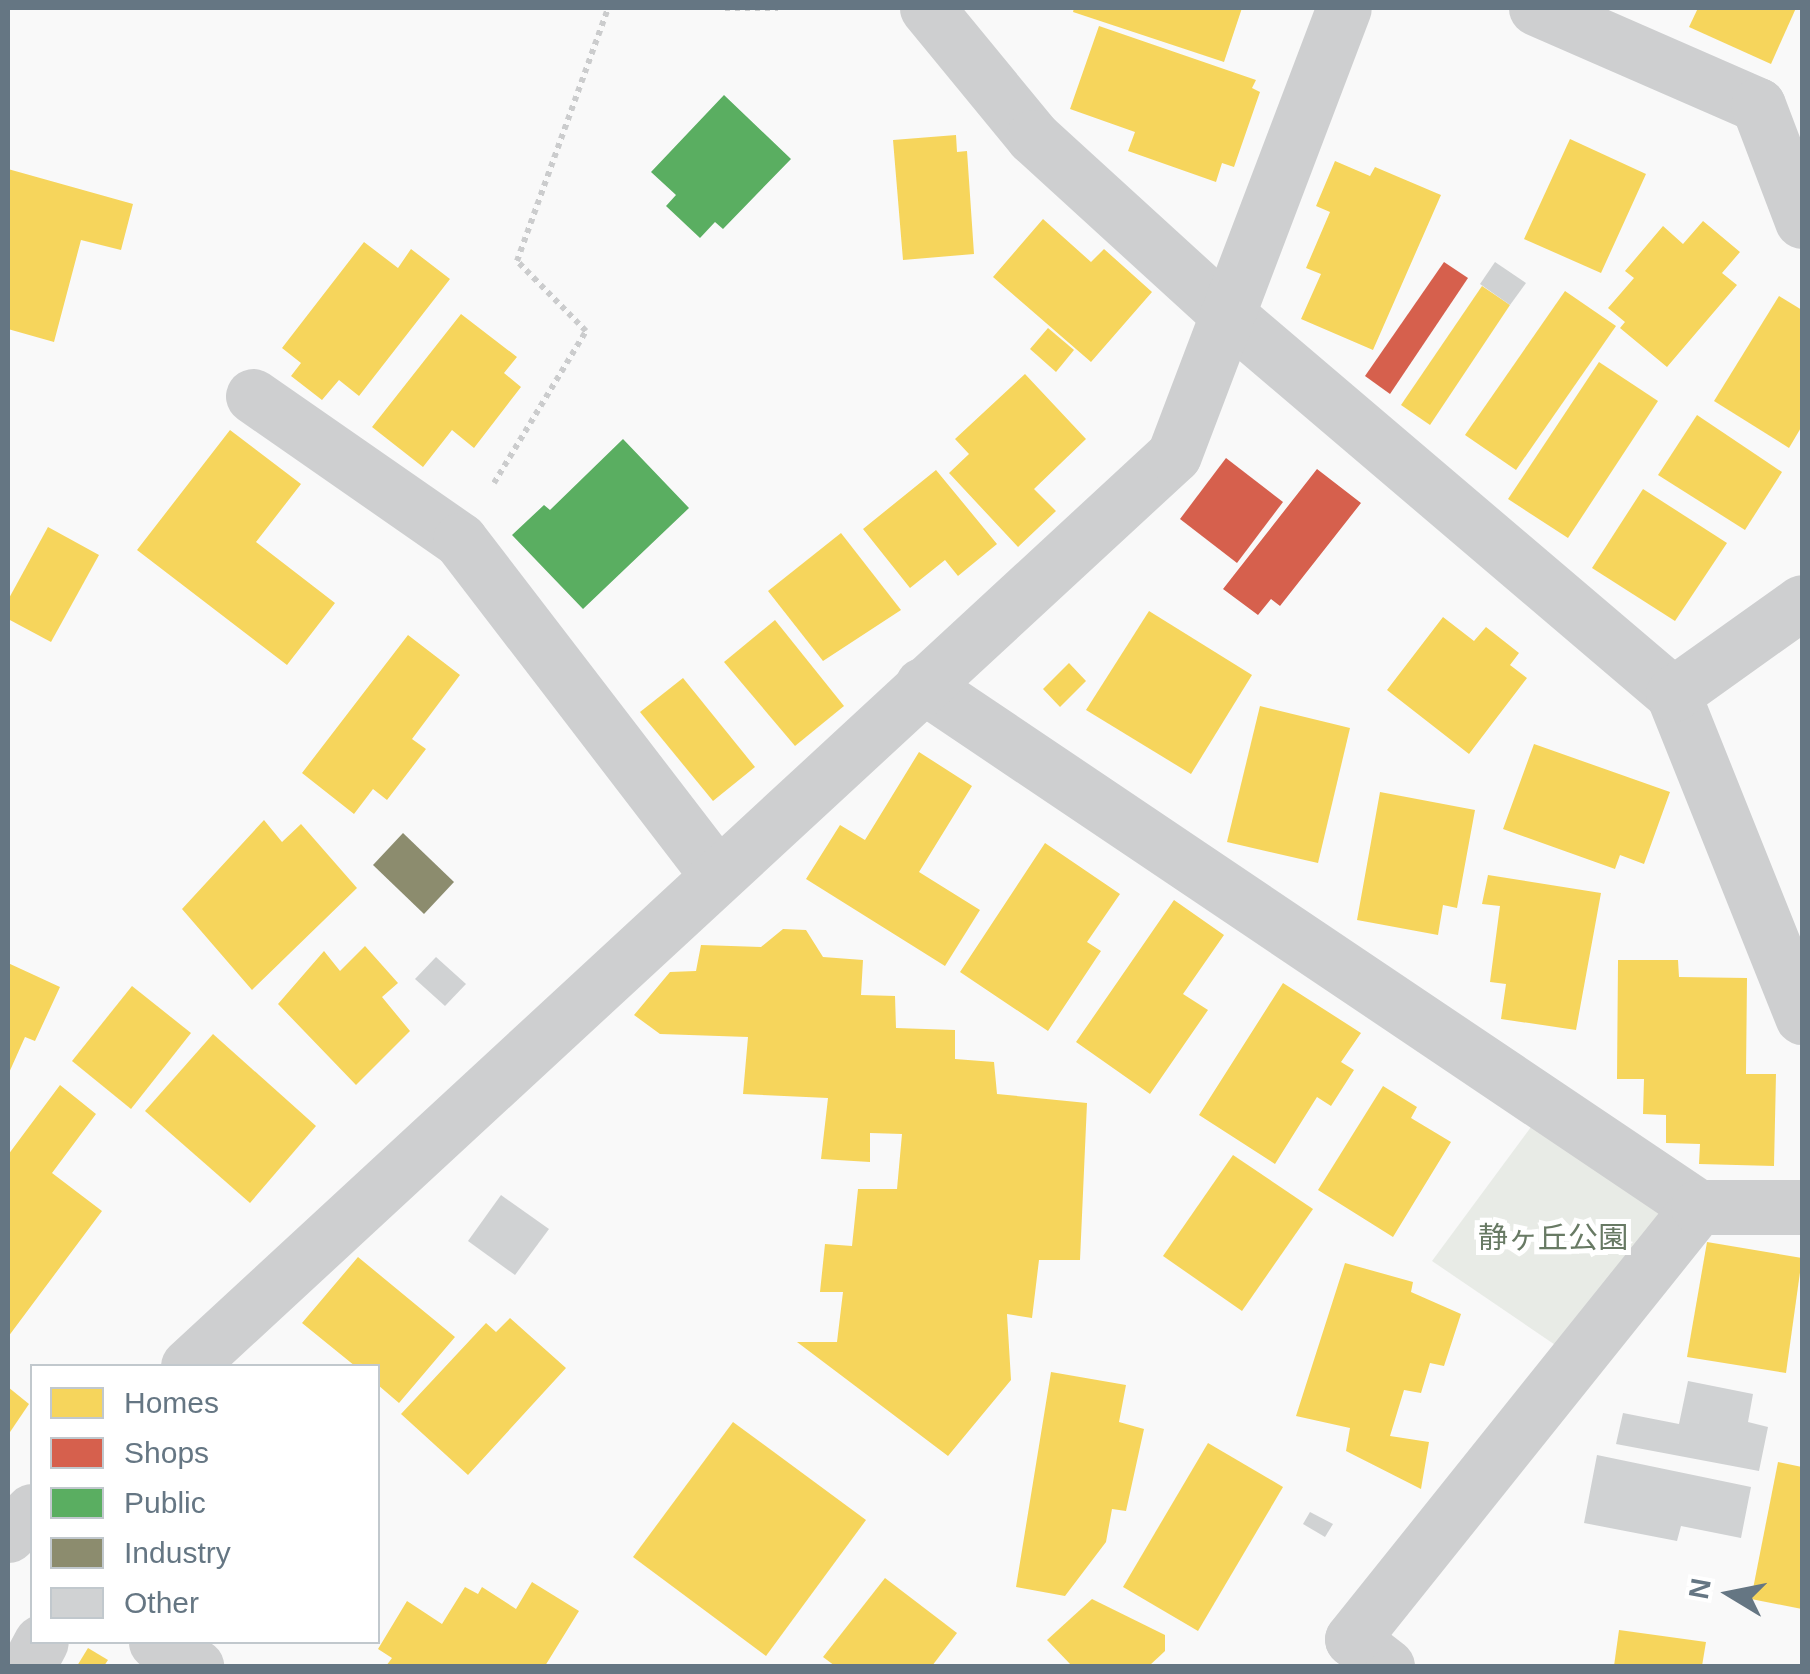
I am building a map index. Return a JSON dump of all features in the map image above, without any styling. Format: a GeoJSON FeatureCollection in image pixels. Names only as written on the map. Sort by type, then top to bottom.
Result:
{"type":"FeatureCollection","features":[{"type":"Feature","properties":{"kind":"street"},"geometry":{"type":"LineString","coordinates":[[927,8],[1033,137],[1228,315],[1673,694],[1802,1017]]}},
{"type":"Feature","properties":{"kind":"street"},"geometry":{"type":"LineString","coordinates":[[190,1364],[716,874],[1174,455],[1344,8]]}},
{"type":"Feature","properties":{"kind":"street"},"geometry":{"type":"LineString","coordinates":[[1536,8],[1758,105],[1802,220]]}},
{"type":"Feature","properties":{"kind":"street"},"geometry":{"type":"LineString","coordinates":[[253,396],[460,540],[716,874]]}},
{"type":"Feature","properties":{"kind":"street"},"geometry":{"type":"LineString","coordinates":[[1673,694],[1802,602]]}},
{"type":"Feature","properties":{"kind":"street"},"geometry":{"type":"LineString","coordinates":[[922,686],[1698,1206],[1802,1207]]}},
{"type":"Feature","properties":{"kind":"street"},"geometry":{"type":"LineString","coordinates":[[1387,1666],[1352,1638],[1698,1206]]}},
{"type":"Feature","properties":{"kind":"street"},"geometry":{"type":"LineString","coordinates":[[30,1513],[8,1534],[30,1554]]}},
{"type":"Feature","properties":{"kind":"street"},"geometry":{"type":"LineString","coordinates":[[28,1666],[40,1644]]}},
{"type":"Feature","properties":{"kind":"street"},"geometry":{"type":"LineString","coordinates":[[159,1644],[196,1666]]}},
{"type":"Feature","properties":{"kind":"path"},"geometry":{"type":"LineString","coordinates":[[460,540],[586,332],[517,262],[608,8]]}},
{"type":"Feature","properties":{"kind":"path"},"geometry":{"type":"LineString","coordinates":[[724,8],[778,8]]}},
{"type":"Feature","properties":{"kind":"green space","name":"静ヶ丘公園"},"geometry":{"type":"Polygon","coordinates":[[[1542,1112],[1685,1209],[1567,1353],[1432,1261],[1542,1112]]]}},
{"type":"Feature","properties":{"kind":"building: Homes"},"geometry":{"type":"Polygon","coordinates":[[[1074,8],[1242,8],[1224,62],[1073,12],[1074,8]]]}},
{"type":"Feature","properties":{"kind":"building: Homes"},"geometry":{"type":"Polygon","coordinates":[[[1698,8],[1796,8],[1771,64],[1689,27],[1698,8]]]}},
{"type":"Feature","properties":{"kind":"building: Homes"},"geometry":{"type":"Polygon","coordinates":[[[1099,26],[1256,80],[1252,88],[1260,92],[1234,167],[1222,163],[1216,182],[1128,151],[1135,132],[1070,109],[1099,26]]]}},
{"type":"Feature","properties":{"kind":"building: Homes"},"geometry":{"type":"Polygon","coordinates":[[[956,135],[957,152],[967,151],[974,254],[903,260],[893,140],[956,135]]]}},
{"type":"Feature","properties":{"kind":"building: Homes"},"geometry":{"type":"Polygon","coordinates":[[[1570,139],[1646,174],[1601,273],[1524,239],[1570,139]]]}},
{"type":"Feature","properties":{"kind":"building: Homes"},"geometry":{"type":"Polygon","coordinates":[[[1335,161],[1370,176],[1375,167],[1441,195],[1373,350],[1301,319],[1321,274],[1306,268],[1330,212],[1316,206],[1335,161]]]}},
{"type":"Feature","properties":{"kind":"building: Homes"},"geometry":{"type":"Polygon","coordinates":[[[8,169],[133,204],[121,250],[81,240],[54,342],[8,329],[8,169]]]}},
{"type":"Feature","properties":{"kind":"building: Homes"},"geometry":{"type":"Polygon","coordinates":[[[1043,219],[1091,262],[1104,249],[1152,292],[1091,362],[993,277],[1043,219]]]}},
{"type":"Feature","properties":{"kind":"building: Homes"},"geometry":{"type":"Polygon","coordinates":[[[1703,221],[1740,252],[1722,273],[1737,285],[1667,367],[1620,328],[1625,322],[1608,308],[1634,278],[1625,271],[1663,226],[1683,244],[1703,221]]]}},
{"type":"Feature","properties":{"kind":"building: Homes"},"geometry":{"type":"Polygon","coordinates":[[[364,242],[398,268],[411,249],[450,279],[359,396],[339,380],[322,400],[291,376],[301,363],[282,348],[364,242]]]}},
{"type":"Feature","properties":{"kind":"building: Homes"},"geometry":{"type":"Polygon","coordinates":[[[1482,286],[1510,305],[1430,425],[1401,405],[1482,286]]]}},
{"type":"Feature","properties":{"kind":"building: Homes"},"geometry":{"type":"Polygon","coordinates":[[[1565,291],[1616,326],[1516,470],[1465,435],[1565,291]]]}},
{"type":"Feature","properties":{"kind":"building: Homes"},"geometry":{"type":"Polygon","coordinates":[[[1779,296],[1802,310],[1802,426],[1789,448],[1714,401],[1779,296]]]}},
{"type":"Feature","properties":{"kind":"building: Homes"},"geometry":{"type":"Polygon","coordinates":[[[461,314],[517,357],[504,373],[521,387],[474,448],[452,430],[423,467],[372,427],[461,314]]]}},
{"type":"Feature","properties":{"kind":"building: Homes"},"geometry":{"type":"Polygon","coordinates":[[[1048,328],[1074,350],[1056,372],[1030,349],[1048,328]]]}},
{"type":"Feature","properties":{"kind":"building: Homes"},"geometry":{"type":"Polygon","coordinates":[[[1599,362],[1658,401],[1568,538],[1508,499],[1599,362]]]}},
{"type":"Feature","properties":{"kind":"building: Homes"},"geometry":{"type":"Polygon","coordinates":[[[1025,374],[1086,439],[1034,489],[1056,511],[1018,547],[949,473],[969,454],[955,439],[1025,374]]]}},
{"type":"Feature","properties":{"kind":"building: Homes"},"geometry":{"type":"Polygon","coordinates":[[[1697,415],[1782,472],[1745,530],[1658,475],[1697,415]]]}},
{"type":"Feature","properties":{"kind":"building: Homes"},"geometry":{"type":"Polygon","coordinates":[[[230,430],[301,484],[256,542],[335,603],[287,665],[137,550],[230,430]]]}},
{"type":"Feature","properties":{"kind":"building: Homes"},"geometry":{"type":"Polygon","coordinates":[[[936,470],[997,544],[958,576],[945,560],[910,588],[863,529],[936,470]]]}},
{"type":"Feature","properties":{"kind":"building: Homes"},"geometry":{"type":"Polygon","coordinates":[[[1643,489],[1727,543],[1675,621],[1592,568],[1643,489]]]}},
{"type":"Feature","properties":{"kind":"building: Homes"},"geometry":{"type":"Polygon","coordinates":[[[48,527],[99,555],[51,642],[8,619],[8,600],[48,527]]]}},
{"type":"Feature","properties":{"kind":"building: Homes"},"geometry":{"type":"Polygon","coordinates":[[[841,533],[901,610],[823,661],[768,591],[841,533]]]}},
{"type":"Feature","properties":{"kind":"building: Homes"},"geometry":{"type":"Polygon","coordinates":[[[1149,611],[1252,675],[1191,774],[1086,710],[1149,611]]]}},
{"type":"Feature","properties":{"kind":"building: Homes"},"geometry":{"type":"Polygon","coordinates":[[[1443,617],[1474,641],[1486,627],[1519,653],[1510,665],[1527,678],[1469,754],[1387,690],[1443,617]]]}},
{"type":"Feature","properties":{"kind":"building: Homes"},"geometry":{"type":"Polygon","coordinates":[[[775,620],[844,706],[795,746],[724,662],[775,620]]]}},
{"type":"Feature","properties":{"kind":"building: Homes"},"geometry":{"type":"Polygon","coordinates":[[[408,635],[460,675],[412,739],[426,749],[387,800],[373,789],[354,814],[302,773],[408,635]]]}},
{"type":"Feature","properties":{"kind":"building: Homes"},"geometry":{"type":"Polygon","coordinates":[[[1069,663],[1086,681],[1060,707],[1043,689],[1069,663]]]}},
{"type":"Feature","properties":{"kind":"building: Homes"},"geometry":{"type":"Polygon","coordinates":[[[683,678],[755,767],[713,801],[640,712],[683,678]]]}},
{"type":"Feature","properties":{"kind":"building: Homes"},"geometry":{"type":"Polygon","coordinates":[[[1260,706],[1350,728],[1318,863],[1227,842],[1260,706]]]}},
{"type":"Feature","properties":{"kind":"building: Homes"},"geometry":{"type":"Polygon","coordinates":[[[1534,744],[1670,792],[1644,864],[1620,855],[1615,869],[1503,829],[1534,744]]]}},
{"type":"Feature","properties":{"kind":"building: Homes"},"geometry":{"type":"Polygon","coordinates":[[[919,752],[972,786],[919,872],[980,910],[945,966],[806,879],[840,825],[865,840],[919,752]]]}},
{"type":"Feature","properties":{"kind":"building: Homes"},"geometry":{"type":"Polygon","coordinates":[[[1380,792],[1475,810],[1457,908],[1443,905],[1438,935],[1357,920],[1380,792]]]}},
{"type":"Feature","properties":{"kind":"building: Homes"},"geometry":{"type":"Polygon","coordinates":[[[264,820],[282,842],[301,824],[357,888],[252,990],[182,909],[264,820]]]}},
{"type":"Feature","properties":{"kind":"building: Homes"},"geometry":{"type":"Polygon","coordinates":[[[1045,843],[1120,894],[1087,942],[1101,951],[1048,1031],[960,972],[1045,843]]]}},
{"type":"Feature","properties":{"kind":"building: Homes"},"geometry":{"type":"Polygon","coordinates":[[[1488,875],[1601,893],[1576,1030],[1501,1019],[1506,984],[1490,982],[1500,906],[1482,904],[1488,875]]]}},
{"type":"Feature","properties":{"kind":"building: Homes"},"geometry":{"type":"Polygon","coordinates":[[[1174,900],[1224,935],[1183,994],[1208,1010],[1150,1094],[1076,1042],[1174,900]]]}},
{"type":"Feature","properties":{"kind":"building: Homes"},"geometry":{"type":"Polygon","coordinates":[[[783,929],[806,930],[823,957],[863,960],[861,995],[895,996],[896,1028],[955,1030],[955,1059],[994,1062],[997,1094],[1087,1103],[1080,1260],[1039,1260],[1032,1318],[1007,1314],[1011,1380],[948,1456],[797,1342],[837,1342],[843,1292],[820,1292],[825,1244],[852,1246],[858,1189],[897,1189],[902,1134],[870,1133],[870,1162],[821,1159],[828,1098],[743,1094],[748,1037],[660,1034],[634,1015],[670,972],[696,971],[701,945],[761,947],[783,929]]]}},
{"type":"Feature","properties":{"kind":"building: Homes"},"geometry":{"type":"Polygon","coordinates":[[[365,946],[398,983],[382,997],[410,1031],[356,1085],[278,1004],[324,951],[340,971],[365,946]]]}},
{"type":"Feature","properties":{"kind":"building: Homes"},"geometry":{"type":"Polygon","coordinates":[[[1618,960],[1678,960],[1679,977],[1747,978],[1746,1074],[1776,1074],[1774,1166],[1699,1164],[1700,1144],[1666,1143],[1666,1115],[1643,1114],[1644,1079],[1617,1079],[1618,960]]]}},
{"type":"Feature","properties":{"kind":"building: Homes"},"geometry":{"type":"Polygon","coordinates":[[[8,963],[60,987],[35,1041],[25,1037],[8,1075],[8,963]]]}},
{"type":"Feature","properties":{"kind":"building: Homes"},"geometry":{"type":"Polygon","coordinates":[[[1283,983],[1361,1033],[1341,1062],[1354,1070],[1331,1106],[1317,1097],[1275,1164],[1199,1115],[1283,983]]]}},
{"type":"Feature","properties":{"kind":"building: Homes"},"geometry":{"type":"Polygon","coordinates":[[[132,986],[191,1033],[131,1109],[72,1061],[132,986]]]}},
{"type":"Feature","properties":{"kind":"building: Homes"},"geometry":{"type":"Polygon","coordinates":[[[213,1034],[316,1126],[250,1203],[145,1111],[213,1034]]]}},
{"type":"Feature","properties":{"kind":"building: Homes"},"geometry":{"type":"Polygon","coordinates":[[[60,1085],[96,1114],[52,1173],[102,1211],[8,1337],[8,1155],[60,1085]]]}},
{"type":"Feature","properties":{"kind":"building: Homes"},"geometry":{"type":"Polygon","coordinates":[[[1383,1086],[1417,1107],[1411,1118],[1451,1142],[1393,1237],[1318,1190],[1383,1086]]]}},
{"type":"Feature","properties":{"kind":"building: Homes"},"geometry":{"type":"Polygon","coordinates":[[[1233,1155],[1313,1209],[1242,1311],[1163,1256],[1233,1155]]]}},
{"type":"Feature","properties":{"kind":"building: Homes"},"geometry":{"type":"Polygon","coordinates":[[[1707,1242],[1802,1258],[1786,1373],[1687,1357],[1707,1242]]]}},
{"type":"Feature","properties":{"kind":"building: Homes"},"geometry":{"type":"Polygon","coordinates":[[[358,1257],[455,1337],[399,1403],[380,1387],[380,1364],[353,1364],[302,1323],[358,1257]]]}},
{"type":"Feature","properties":{"kind":"building: Homes"},"geometry":{"type":"Polygon","coordinates":[[[1345,1263],[1413,1282],[1411,1292],[1461,1314],[1444,1366],[1430,1363],[1421,1393],[1404,1390],[1390,1436],[1429,1442],[1421,1489],[1346,1451],[1350,1428],[1296,1416],[1345,1263]]]}},
{"type":"Feature","properties":{"kind":"building: Homes"},"geometry":{"type":"Polygon","coordinates":[[[510,1318],[566,1368],[468,1475],[401,1414],[486,1323],[496,1332],[510,1318]]]}},
{"type":"Feature","properties":{"kind":"building: Homes"},"geometry":{"type":"Polygon","coordinates":[[[1051,1372],[1126,1385],[1119,1422],[1144,1429],[1126,1511],[1112,1509],[1106,1542],[1065,1596],[1016,1587],[1051,1372]]]}},
{"type":"Feature","properties":{"kind":"building: Homes"},"geometry":{"type":"Polygon","coordinates":[[[8,1387],[29,1404],[8,1435],[8,1387]]]}},
{"type":"Feature","properties":{"kind":"building: Homes"},"geometry":{"type":"Polygon","coordinates":[[[733,1422],[866,1520],[766,1656],[633,1557],[733,1422]]]}},
{"type":"Feature","properties":{"kind":"building: Homes"},"geometry":{"type":"Polygon","coordinates":[[[1208,1443],[1283,1487],[1198,1631],[1123,1587],[1208,1443]]]}},
{"type":"Feature","properties":{"kind":"building: Homes"},"geometry":{"type":"Polygon","coordinates":[[[1778,1462],[1802,1467],[1802,1609],[1751,1599],[1778,1462]]]}},
{"type":"Feature","properties":{"kind":"building: Homes"},"geometry":{"type":"Polygon","coordinates":[[[885,1578],[957,1633],[932,1666],[835,1666],[823,1657],[885,1578]]]}},
{"type":"Feature","properties":{"kind":"building: Homes"},"geometry":{"type":"Polygon","coordinates":[[[532,1582],[579,1611],[545,1666],[386,1666],[392,1658],[378,1649],[407,1601],[442,1624],[465,1587],[478,1594],[482,1587],[516,1609],[532,1582]]]}},
{"type":"Feature","properties":{"kind":"building: Homes"},"geometry":{"type":"Polygon","coordinates":[[[1092,1599],[1165,1635],[1165,1651],[1149,1666],[1072,1666],[1047,1640],[1092,1599]]]}},
{"type":"Feature","properties":{"kind":"building: Homes"},"geometry":{"type":"Polygon","coordinates":[[[1619,1630],[1706,1642],[1702,1666],[1614,1666],[1619,1630]]]}},
{"type":"Feature","properties":{"kind":"building: Homes"},"geometry":{"type":"Polygon","coordinates":[[[88,1648],[108,1660],[104,1666],[77,1666],[88,1648]]]}},
{"type":"Feature","properties":{"kind":"building: Shops"},"geometry":{"type":"Polygon","coordinates":[[[1444,262],[1468,278],[1390,394],[1365,376],[1444,262]]]}},
{"type":"Feature","properties":{"kind":"building: Shops"},"geometry":{"type":"Polygon","coordinates":[[[1226,458],[1283,502],[1237,563],[1180,519],[1226,458]]]}},
{"type":"Feature","properties":{"kind":"building: Shops"},"geometry":{"type":"Polygon","coordinates":[[[1317,469],[1361,503],[1280,606],[1271,599],[1258,615],[1223,589],[1317,469]]]}},
{"type":"Feature","properties":{"kind":"building: Public"},"geometry":{"type":"Polygon","coordinates":[[[724,95],[791,159],[723,229],[715,222],[700,238],[666,206],[676,195],[651,172],[724,95]]]}},
{"type":"Feature","properties":{"kind":"building: Public"},"geometry":{"type":"Polygon","coordinates":[[[623,439],[689,508],[583,609],[512,535],[544,505],[550,510],[623,439]]]}},
{"type":"Feature","properties":{"kind":"building: Industry"},"geometry":{"type":"Polygon","coordinates":[[[403,833],[454,882],[424,914],[373,865],[403,833]]]}},
{"type":"Feature","properties":{"kind":"building: Other"},"geometry":{"type":"Polygon","coordinates":[[[1495,262],[1526,283],[1510,305],[1480,284],[1495,262]]]}},
{"type":"Feature","properties":{"kind":"building: Other"},"geometry":{"type":"Polygon","coordinates":[[[436,957],[466,984],[445,1006],[415,979],[436,957]]]}},
{"type":"Feature","properties":{"kind":"building: Other"},"geometry":{"type":"Polygon","coordinates":[[[501,1195],[549,1229],[515,1275],[468,1241],[501,1195]]]}},
{"type":"Feature","properties":{"kind":"building: Other"},"geometry":{"type":"Polygon","coordinates":[[[1688,1381],[1753,1394],[1748,1422],[1768,1427],[1759,1471],[1616,1444],[1623,1413],[1679,1424],[1688,1381]]]}},
{"type":"Feature","properties":{"kind":"building: Other"},"geometry":{"type":"Polygon","coordinates":[[[1597,1455],[1751,1487],[1741,1538],[1681,1526],[1677,1541],[1584,1523],[1597,1455]]]}},
{"type":"Feature","properties":{"kind":"building: Other"},"geometry":{"type":"Polygon","coordinates":[[[1310,1512],[1333,1524],[1325,1537],[1303,1524],[1310,1512]]]}}]}
